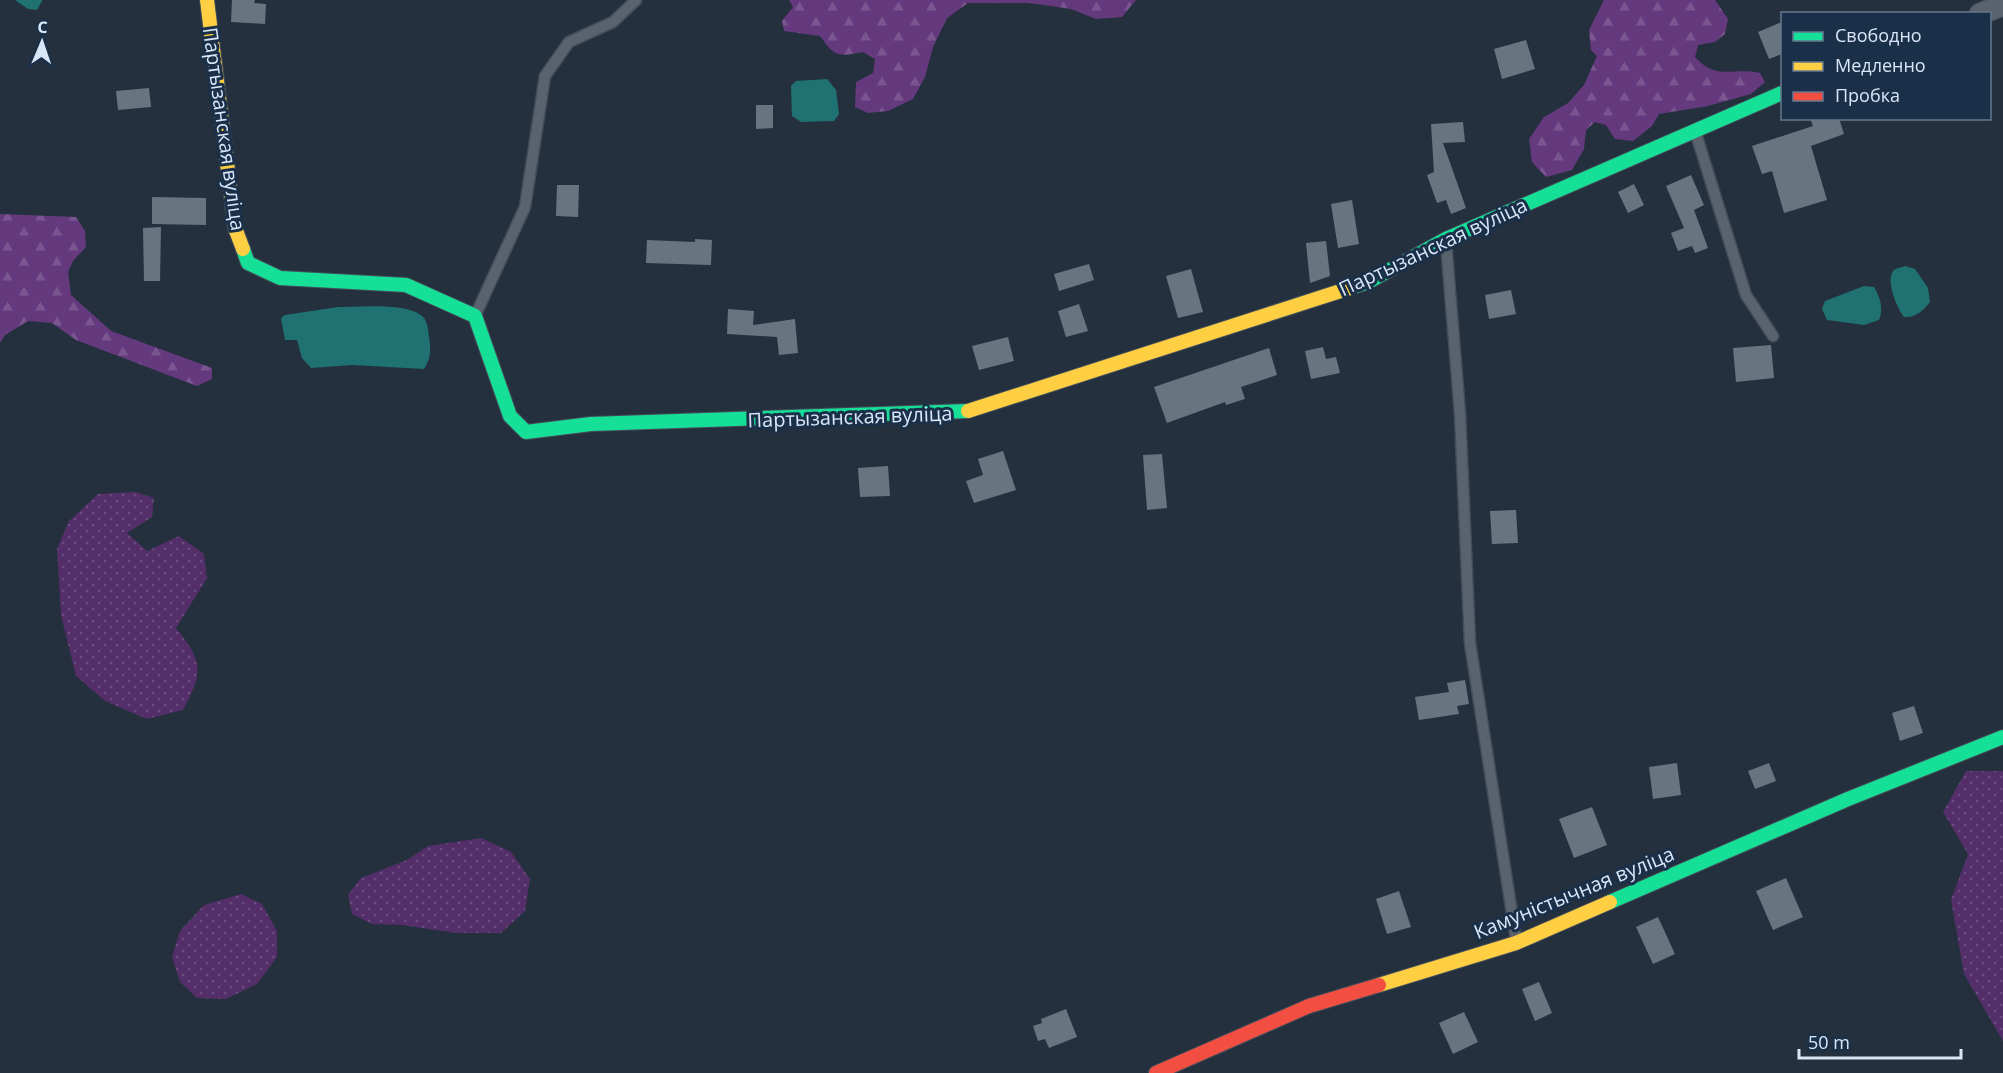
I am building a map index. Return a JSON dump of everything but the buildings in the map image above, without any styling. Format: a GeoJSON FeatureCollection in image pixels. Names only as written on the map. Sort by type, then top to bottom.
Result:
{"type":"FeatureCollection","features":[{"type":"Feature","properties":{"kind":"street","name":"Партызанская вуліца"},"geometry":{"type":"LineString","coordinates":[[207,0],[235,228],[248,263],[280,278],[406,285],[475,316],[510,416],[526,432],[591,424],[962,413],[1368,282],[1446,239],[1781,93]]}},
{"type":"Feature","properties":{"kind":"street"},"geometry":{"type":"LineString","coordinates":[[1985,12],[2003,5]]}},
{"type":"Feature","properties":{"kind":"street","name":"Камуністычная вуліца"},"geometry":{"type":"LineString","coordinates":[[1156,1073],[1309,1006],[1516,943],[1848,799],[2003,737]]}},
{"type":"Feature","properties":{"kind":"lane"},"geometry":{"type":"LineString","coordinates":[[475,316],[525,207],[545,76],[569,42],[613,22],[636,0]]}},
{"type":"Feature","properties":{"kind":"lane"},"geometry":{"type":"LineString","coordinates":[[1695,131],[1746,295],[1773,336]]}},
{"type":"Feature","properties":{"kind":"lane"},"geometry":{"type":"LineString","coordinates":[[1446,239],[1460,414],[1470,643],[1516,943]]}},
{"type":"Feature","properties":{"kind":"shaded area"},"geometry":{"type":"Polygon","coordinates":[[[15,0],[42,1],[37,10],[28,9],[15,0]]]}},
{"type":"Feature","properties":{"kind":"shaded area"},"geometry":{"type":"Polygon","coordinates":[[[827,79],[836,90],[839,114],[834,121],[801,122],[792,116],[791,86],[796,81],[827,79]]]}},
{"type":"Feature","properties":{"kind":"shaded area"},"geometry":{"type":"Polygon","coordinates":[[[1905,266],[1915,269],[1928,288],[1930,302],[1919,313],[1908,317],[1904,317],[1898,308],[1891,283],[1893,271],[1905,266]]]}},
{"type":"Feature","properties":{"kind":"shaded area"},"geometry":{"type":"Polygon","coordinates":[[[1864,286],[1874,287],[1878,295],[1881,303],[1879,320],[1864,325],[1827,320],[1822,309],[1825,301],[1864,286]]]}},
{"type":"Feature","properties":{"kind":"shaded area"},"geometry":{"type":"Polygon","coordinates":[[[338,307],[394,307],[422,316],[427,326],[430,346],[429,358],[424,369],[352,365],[311,368],[302,358],[297,340],[285,340],[281,318],[285,315],[338,307]]]}},
{"type":"Feature","properties":{"kind":"shaded area"},"geometry":{"type":"Polygon","coordinates":[[[135,492],[154,498],[152,517],[127,533],[147,551],[179,536],[204,554],[207,578],[176,628],[196,659],[198,667],[195,686],[183,710],[147,719],[105,701],[76,676],[61,615],[57,549],[69,521],[98,494],[135,492]]]}},
{"type":"Feature","properties":{"kind":"shaded area"},"geometry":{"type":"Polygon","coordinates":[[[1966,771],[2003,771],[2003,1041],[1964,974],[1951,900],[1968,854],[1943,812],[1966,771]]]}},
{"type":"Feature","properties":{"kind":"shaded area"},"geometry":{"type":"Polygon","coordinates":[[[481,838],[511,852],[530,879],[525,911],[501,933],[456,933],[402,925],[372,924],[352,914],[348,895],[361,878],[407,860],[428,846],[481,838]]]}},
{"type":"Feature","properties":{"kind":"shaded area"},"geometry":{"type":"Polygon","coordinates":[[[241,894],[262,904],[277,931],[277,957],[257,984],[226,999],[197,998],[180,982],[172,957],[180,931],[204,905],[241,894]]]}},
{"type":"Feature","properties":{"kind":"green space"},"geometry":{"type":"Polygon","coordinates":[[[789,0],[1136,0],[1122,17],[1096,19],[1071,9],[1030,3],[968,3],[947,18],[933,47],[925,77],[913,99],[888,111],[868,113],[855,107],[856,82],[873,73],[875,59],[863,52],[838,54],[820,36],[784,31],[782,21],[793,7],[789,0]]]}},
{"type":"Feature","properties":{"kind":"green space"},"geometry":{"type":"Polygon","coordinates":[[[1604,0],[1715,0],[1728,19],[1725,34],[1715,42],[1698,45],[1695,57],[1710,69],[1718,71],[1760,73],[1765,82],[1751,94],[1708,106],[1659,114],[1652,126],[1633,141],[1615,139],[1606,125],[1595,122],[1586,130],[1584,149],[1572,170],[1546,177],[1532,162],[1529,139],[1544,117],[1568,103],[1584,85],[1597,56],[1591,50],[1589,30],[1604,0]]]}},
{"type":"Feature","properties":{"kind":"green space"},"geometry":{"type":"Polygon","coordinates":[[[0,214],[76,217],[85,231],[86,247],[73,261],[68,272],[71,295],[111,331],[212,368],[212,379],[197,386],[76,340],[52,323],[28,321],[5,335],[0,343],[0,214]]]}},
{"type":"Feature","properties":{"kind":"traffic: fast"},"geometry":{"type":"LineString","coordinates":[[1353,287],[1368,282],[1446,239],[1781,93]]}},
{"type":"Feature","properties":{"kind":"traffic: fast"},"geometry":{"type":"LineString","coordinates":[[243,249],[248,263],[280,278],[406,285],[475,316],[510,416],[526,432],[591,424],[968,411]]}},
{"type":"Feature","properties":{"kind":"traffic: fast"},"geometry":{"type":"LineString","coordinates":[[1610,902],[1848,799],[2003,737]]}},
{"type":"Feature","properties":{"kind":"traffic: slow"},"geometry":{"type":"LineString","coordinates":[[207,0],[235,228],[243,249]]}},
{"type":"Feature","properties":{"kind":"traffic: slow"},"geometry":{"type":"LineString","coordinates":[[968,411],[1353,287]]}},
{"type":"Feature","properties":{"kind":"traffic: slow"},"geometry":{"type":"LineString","coordinates":[[1379,985],[1516,943],[1610,902]]}},
{"type":"Feature","properties":{"kind":"traffic: jam"},"geometry":{"type":"LineString","coordinates":[[1156,1073],[1309,1006],[1379,985]]}}]}
